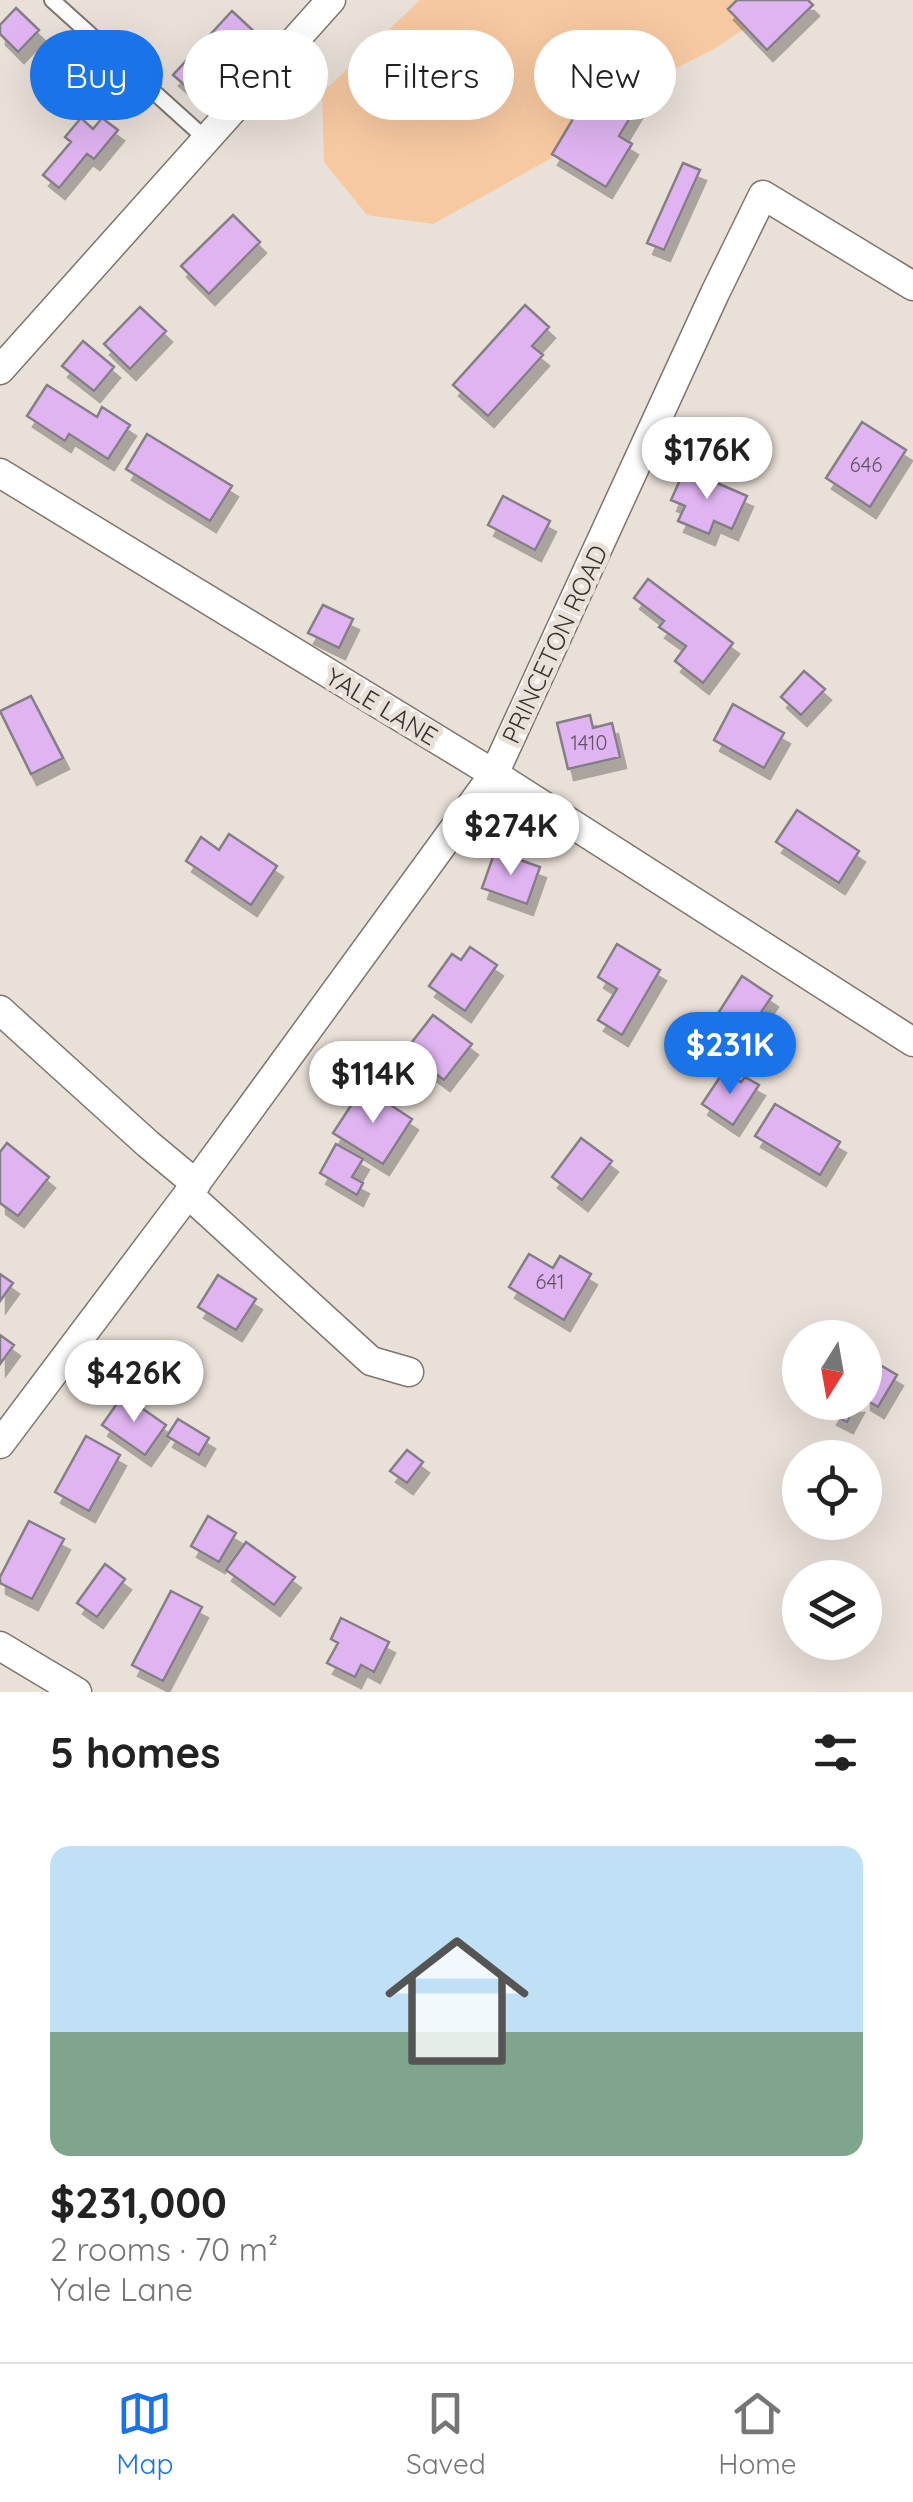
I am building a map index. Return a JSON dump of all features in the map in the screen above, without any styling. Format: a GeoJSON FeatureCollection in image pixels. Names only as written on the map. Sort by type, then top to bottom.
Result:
{"type":"FeatureCollection","features":[{"type":"Feature","properties":{"kind":"street"},"geometry":{"type":"LineString","coordinates":[[0,370],[331,0]]}},
{"type":"Feature","properties":{"kind":"street","name":"PRINCETON ROAD"},"geometry":{"type":"LineString","coordinates":[[0,1444],[192,1189],[494,774],[763,195],[913,286]]}},
{"type":"Feature","properties":{"kind":"street","name":"YALE LANE"},"geometry":{"type":"LineString","coordinates":[[0,473],[494,774],[913,1042]]}},
{"type":"Feature","properties":{"kind":"street"},"geometry":{"type":"LineString","coordinates":[[0,1010],[148,1144],[371,1361],[409,1372]]}},
{"type":"Feature","properties":{"kind":"street"},"geometry":{"type":"LineString","coordinates":[[0,1646],[77,1692]]}},
{"type":"Feature","properties":{"kind":"lane"},"geometry":{"type":"LineString","coordinates":[[52,0],[206,139]]}},
{"type":"Feature","properties":{"kind":"shaded area"},"geometry":{"type":"Polygon","coordinates":[[[420,0],[796,0],[775,8],[714,49],[676,68],[676,30],[534,30],[534,120],[601,120],[548,160],[433,224],[367,215],[324,162],[323,120],[328,120],[328,87],[348,68],[348,120],[514,120],[514,30],[388,30],[420,0]]]}},
{"type":"Feature","properties":{"kind":"building"},"geometry":{"type":"Polygon","coordinates":[[[737,0],[808,0],[813,5],[767,50],[728,9],[737,0]]]}},
{"type":"Feature","properties":{"kind":"building"},"geometry":{"type":"Polygon","coordinates":[[[16,8],[39,30],[30,30],[30,39],[18,52],[0,34],[0,25],[16,8]]]}},
{"type":"Feature","properties":{"kind":"building"},"geometry":{"type":"Polygon","coordinates":[[[232,11],[253,30],[214,30],[232,11]]]}},
{"type":"Feature","properties":{"kind":"building"},"geometry":{"type":"Polygon","coordinates":[[[183,64],[183,84],[173,75],[183,64]]]}},
{"type":"Feature","properties":{"kind":"building"},"geometry":{"type":"Polygon","coordinates":[[[79,120],[93,129],[105,120],[118,130],[94,159],[87,154],[59,188],[43,175],[71,142],[65,137],[79,120]]]}},
{"type":"Feature","properties":{"kind":"building"},"geometry":{"type":"Polygon","coordinates":[[[572,120],[629,120],[619,136],[632,144],[606,187],[552,154],[572,120]]]}},
{"type":"Feature","properties":{"kind":"building"},"geometry":{"type":"Polygon","coordinates":[[[683,163],[700,170],[664,250],[647,243],[683,163]]]}},
{"type":"Feature","properties":{"kind":"building"},"geometry":{"type":"Polygon","coordinates":[[[233,215],[260,242],[209,294],[181,266],[233,215]]]}},
{"type":"Feature","properties":{"kind":"building"},"geometry":{"type":"Polygon","coordinates":[[[525,305],[549,327],[532,346],[543,355],[488,416],[453,385],[525,305]]]}},
{"type":"Feature","properties":{"kind":"building"},"geometry":{"type":"Polygon","coordinates":[[[140,307],[166,331],[130,369],[104,344],[140,307]]]}},
{"type":"Feature","properties":{"kind":"building"},"geometry":{"type":"Polygon","coordinates":[[[83,341],[114,367],[94,391],[62,366],[83,341]]]}},
{"type":"Feature","properties":{"kind":"building"},"geometry":{"type":"Polygon","coordinates":[[[47,385],[97,417],[102,407],[130,425],[108,459],[69,434],[65,441],[27,416],[47,385]]]}},
{"type":"Feature","properties":{"kind":"building"},"geometry":{"type":"Polygon","coordinates":[[[862,422],[906,450],[870,507],[826,478],[862,422]]]}},
{"type":"Feature","properties":{"kind":"building"},"geometry":{"type":"Polygon","coordinates":[[[147,434],[232,486],[210,521],[126,469],[147,434]]]}},
{"type":"Feature","properties":{"kind":"building"},"geometry":{"type":"Polygon","coordinates":[[[685,469],[747,496],[732,529],[714,521],[709,534],[678,521],[685,506],[671,500],[685,469]]]}},
{"type":"Feature","properties":{"kind":"building"},"geometry":{"type":"Polygon","coordinates":[[[503,496],[550,521],[535,550],[488,525],[503,496]]]}},
{"type":"Feature","properties":{"kind":"building"},"geometry":{"type":"Polygon","coordinates":[[[648,579],[733,643],[703,683],[675,661],[686,646],[659,627],[664,621],[634,598],[648,579]]]}},
{"type":"Feature","properties":{"kind":"building"},"geometry":{"type":"Polygon","coordinates":[[[323,605],[353,619],[339,648],[308,633],[323,605]]]}},
{"type":"Feature","properties":{"kind":"building"},"geometry":{"type":"Polygon","coordinates":[[[804,671],[825,689],[801,715],[781,697],[804,671]]]}},
{"type":"Feature","properties":{"kind":"building"},"geometry":{"type":"Polygon","coordinates":[[[31,696],[63,758],[31,774],[0,711],[31,696]]]}},
{"type":"Feature","properties":{"kind":"building"},"geometry":{"type":"Polygon","coordinates":[[[733,704],[784,733],[764,768],[714,740],[733,704]]]}},
{"type":"Feature","properties":{"kind":"building"},"geometry":{"type":"Polygon","coordinates":[[[590,715],[593,728],[612,723],[620,757],[568,769],[557,723],[590,715]]]}},
{"type":"Feature","properties":{"kind":"building"},"geometry":{"type":"Polygon","coordinates":[[[797,810],[859,851],[839,883],[776,842],[797,810]]]}},
{"type":"Feature","properties":{"kind":"building"},"geometry":{"type":"Polygon","coordinates":[[[229,834],[277,866],[251,905],[186,861],[201,837],[219,850],[229,834]]]}},
{"type":"Feature","properties":{"kind":"building"},"geometry":{"type":"Polygon","coordinates":[[[495,851],[540,867],[527,904],[482,888],[495,851]]]}},
{"type":"Feature","properties":{"kind":"building"},"geometry":{"type":"Polygon","coordinates":[[[617,944],[660,970],[622,1035],[598,1020],[617,989],[598,977],[617,944]]]}},
{"type":"Feature","properties":{"kind":"building"},"geometry":{"type":"Polygon","coordinates":[[[470,947],[497,965],[465,1011],[429,986],[452,954],[461,960],[470,947]]]}},
{"type":"Feature","properties":{"kind":"building"},"geometry":{"type":"Polygon","coordinates":[[[742,976],[772,996],[746,1035],[737,1029],[720,1056],[693,1039],[704,1022],[710,1026],[742,976]]]}},
{"type":"Feature","properties":{"kind":"building"},"geometry":{"type":"Polygon","coordinates":[[[433,1015],[472,1044],[444,1080],[405,1051],[433,1015]]]}},
{"type":"Feature","properties":{"kind":"building"},"geometry":{"type":"Polygon","coordinates":[[[724,1071],[741,1082],[745,1077],[759,1085],[733,1125],[702,1104],[724,1071]]]}},
{"type":"Feature","properties":{"kind":"building"},"geometry":{"type":"Polygon","coordinates":[[[363,1087],[412,1119],[383,1164],[333,1133],[363,1087]]]}},
{"type":"Feature","properties":{"kind":"building"},"geometry":{"type":"Polygon","coordinates":[[[775,1104],[840,1142],[820,1175],[755,1136],[775,1104]]]}},
{"type":"Feature","properties":{"kind":"building"},"geometry":{"type":"Polygon","coordinates":[[[581,1138],[612,1161],[582,1200],[552,1177],[581,1138]]]}},
{"type":"Feature","properties":{"kind":"building"},"geometry":{"type":"Polygon","coordinates":[[[7,1143],[49,1177],[18,1216],[0,1203],[0,1152],[7,1143]]]}},
{"type":"Feature","properties":{"kind":"building"},"geometry":{"type":"Polygon","coordinates":[[[336,1144],[363,1159],[352,1177],[363,1183],[357,1195],[320,1173],[336,1144]]]}},
{"type":"Feature","properties":{"kind":"building"},"geometry":{"type":"Polygon","coordinates":[[[529,1254],[553,1268],[560,1256],[591,1274],[564,1320],[509,1287],[529,1254]]]}},
{"type":"Feature","properties":{"kind":"building"},"geometry":{"type":"Polygon","coordinates":[[[0,1274],[13,1283],[0,1301],[0,1274]]]}},
{"type":"Feature","properties":{"kind":"building"},"geometry":{"type":"Polygon","coordinates":[[[218,1275],[256,1299],[236,1330],[198,1307],[218,1275]]]}},
{"type":"Feature","properties":{"kind":"building"},"geometry":{"type":"Polygon","coordinates":[[[0,1335],[14,1345],[0,1364],[0,1335]]]}},
{"type":"Feature","properties":{"kind":"building"},"geometry":{"type":"Polygon","coordinates":[[[882,1366],[897,1375],[882,1400],[882,1366]]]}},
{"type":"Feature","properties":{"kind":"building"},"geometry":{"type":"Polygon","coordinates":[[[123,1395],[166,1425],[145,1455],[102,1425],[123,1395]]]}},
{"type":"Feature","properties":{"kind":"building"},"geometry":{"type":"Polygon","coordinates":[[[178,1419],[209,1438],[199,1455],[167,1436],[178,1419]]]}},
{"type":"Feature","properties":{"kind":"building"},"geometry":{"type":"Polygon","coordinates":[[[86,1436],[120,1455],[89,1511],[55,1492],[86,1436]]]}},
{"type":"Feature","properties":{"kind":"building"},"geometry":{"type":"Polygon","coordinates":[[[407,1450],[423,1462],[407,1483],[390,1471],[407,1450]]]}},
{"type":"Feature","properties":{"kind":"building"},"geometry":{"type":"Polygon","coordinates":[[[208,1516],[236,1533],[219,1562],[191,1546],[208,1516]]]}},
{"type":"Feature","properties":{"kind":"building"},"geometry":{"type":"Polygon","coordinates":[[[29,1521],[64,1539],[32,1599],[0,1583],[29,1521]]]}},
{"type":"Feature","properties":{"kind":"building"},"geometry":{"type":"Polygon","coordinates":[[[246,1542],[295,1577],[274,1605],[226,1570],[246,1542]]]}},
{"type":"Feature","properties":{"kind":"building"},"geometry":{"type":"Polygon","coordinates":[[[105,1564],[125,1579],[97,1617],[77,1603],[105,1564]]]}},
{"type":"Feature","properties":{"kind":"building"},"geometry":{"type":"Polygon","coordinates":[[[171,1591],[202,1607],[163,1681],[132,1665],[171,1591]]]}},
{"type":"Feature","properties":{"kind":"building"},"geometry":{"type":"Polygon","coordinates":[[[341,1618],[389,1642],[374,1672],[361,1665],[355,1677],[327,1663],[338,1643],[331,1639],[341,1618]]]}}]}
